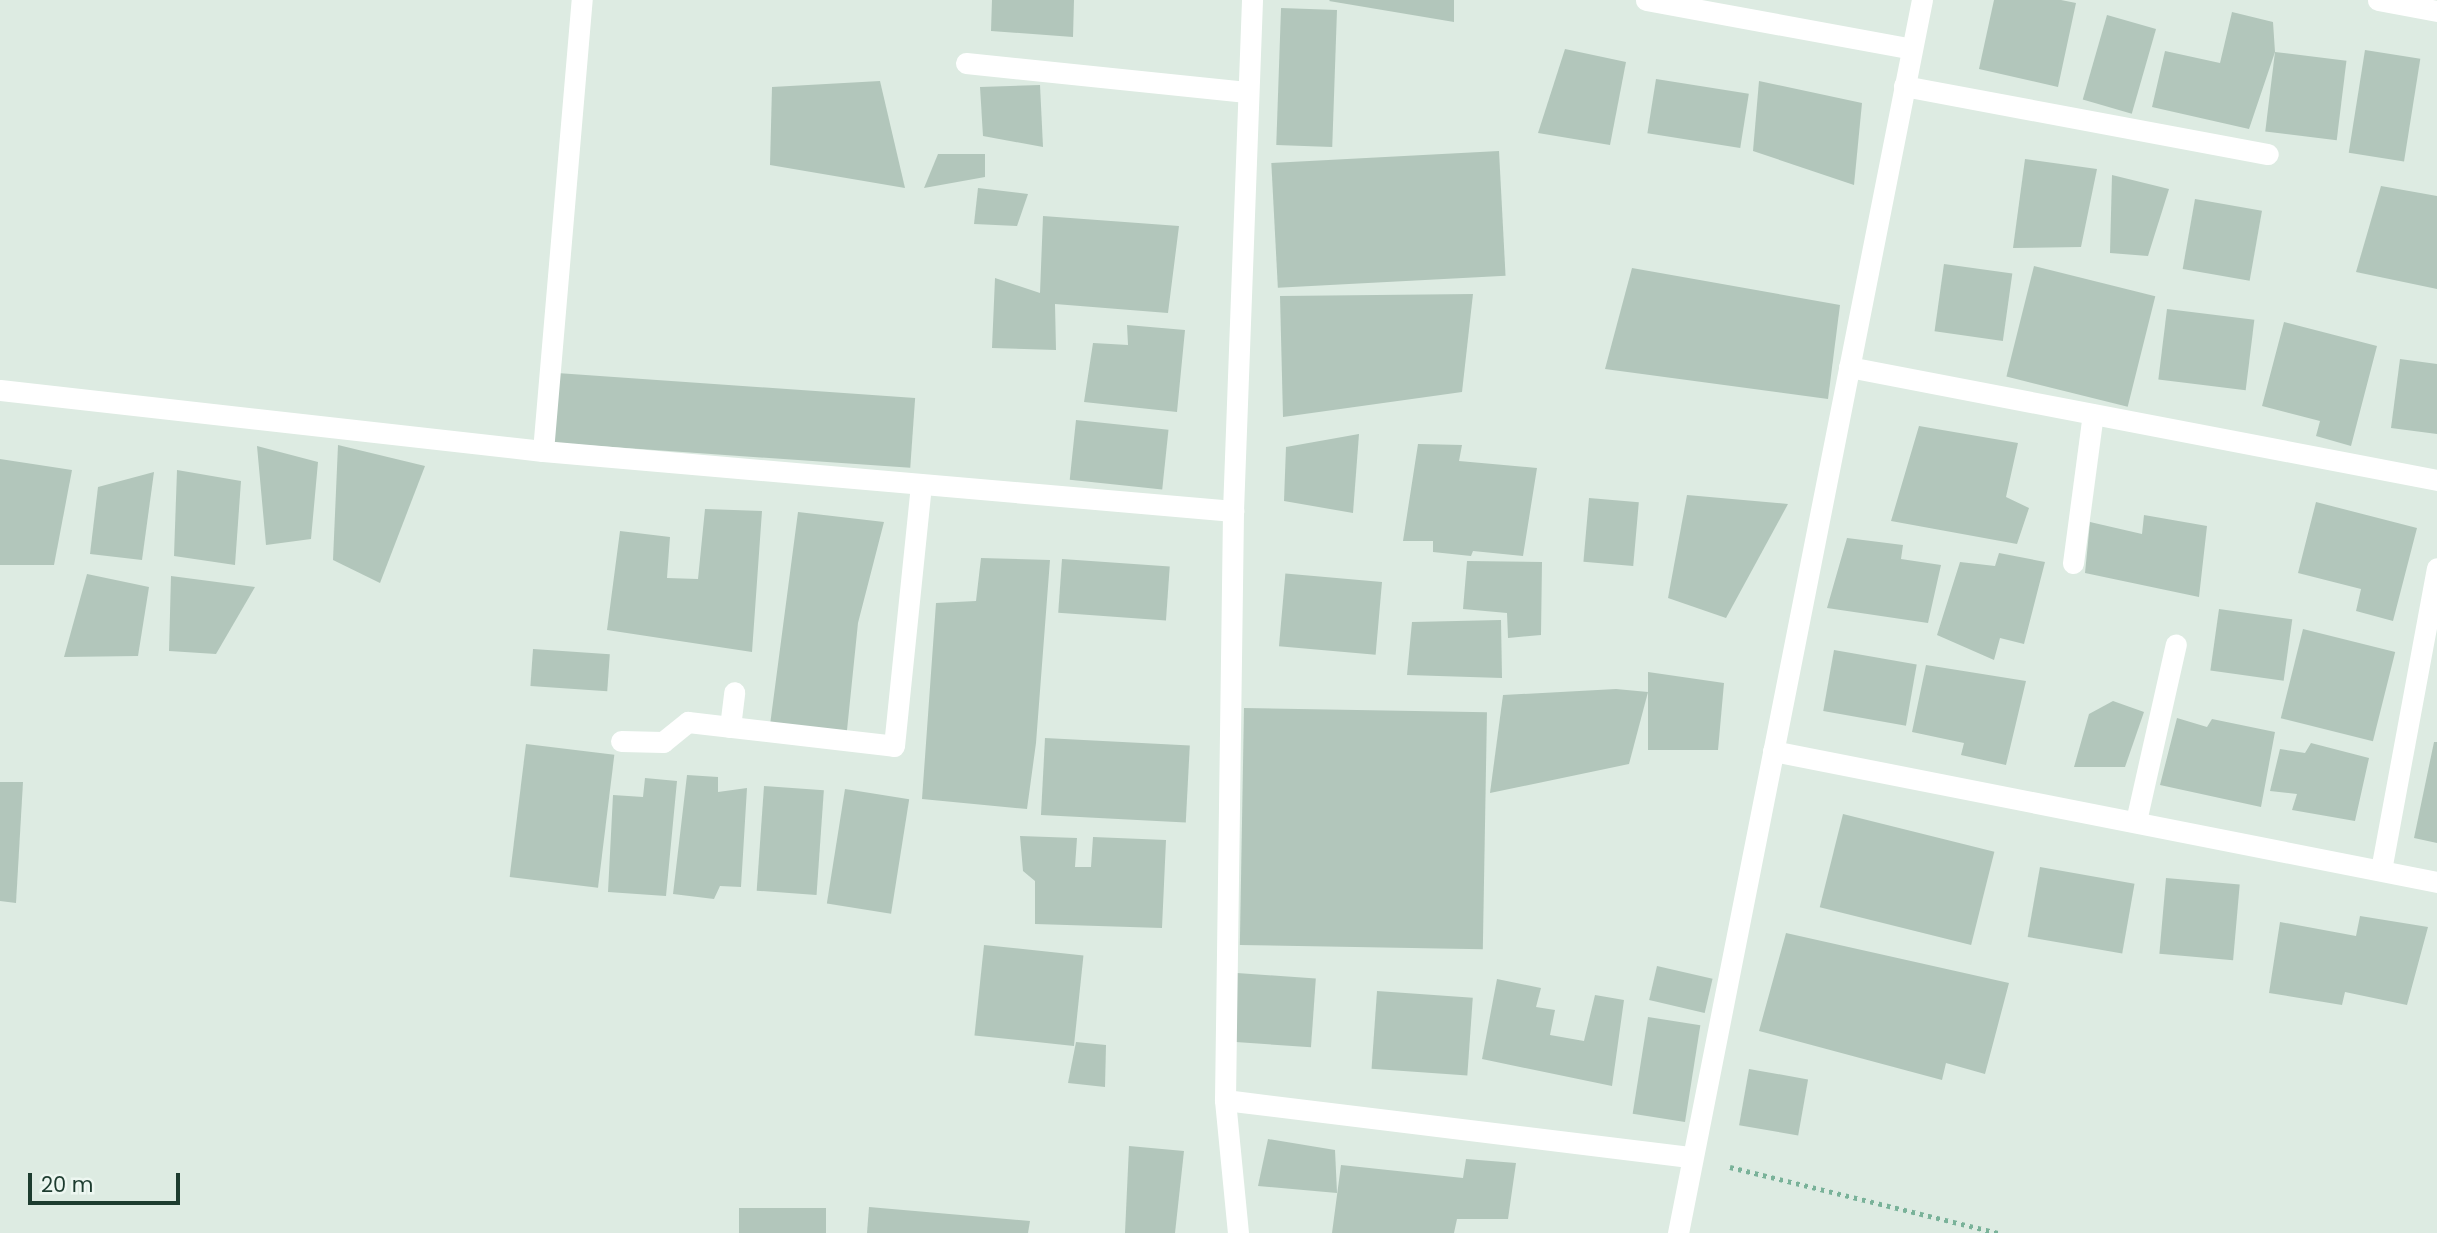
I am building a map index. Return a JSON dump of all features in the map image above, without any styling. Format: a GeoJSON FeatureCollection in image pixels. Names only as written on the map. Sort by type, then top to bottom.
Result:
{"type":"FeatureCollection","features":[{"type":"Feature","properties":{"kind":"street"},"geometry":{"type":"LineString","coordinates":[[543,452],[582,0]]}},
{"type":"Feature","properties":{"kind":"street"},"geometry":{"type":"LineString","coordinates":[[1238,1233],[1225,1100],[1233,511],[1252,0]]}},
{"type":"Feature","properties":{"kind":"street"},"geometry":{"type":"LineString","coordinates":[[1646,0],[1912,49]]}},
{"type":"Feature","properties":{"kind":"street"},"geometry":{"type":"LineString","coordinates":[[1678,1233],[1922,0]]}},
{"type":"Feature","properties":{"kind":"street"},"geometry":{"type":"LineString","coordinates":[[2378,0],[2437,11]]}},
{"type":"Feature","properties":{"kind":"street"},"geometry":{"type":"LineString","coordinates":[[966,63],[1247,92]]}},
{"type":"Feature","properties":{"kind":"street"},"geometry":{"type":"LineString","coordinates":[[1905,86],[2268,154]]}},
{"type":"Feature","properties":{"kind":"street"},"geometry":{"type":"LineString","coordinates":[[1849,367],[2437,480]]}},
{"type":"Feature","properties":{"kind":"street"},"geometry":{"type":"LineString","coordinates":[[0,390],[543,452],[1233,511]]}},
{"type":"Feature","properties":{"kind":"street"},"geometry":{"type":"LineString","coordinates":[[2073,563],[2094,414]]}},
{"type":"Feature","properties":{"kind":"street"},"geometry":{"type":"LineString","coordinates":[[621,740],[663,742],[688,722],[894,746],[921,484]]}},
{"type":"Feature","properties":{"kind":"street"},"geometry":{"type":"LineString","coordinates":[[2381,870],[2437,568]]}},
{"type":"Feature","properties":{"kind":"street"},"geometry":{"type":"LineString","coordinates":[[2136,821],[2176,644]]}},
{"type":"Feature","properties":{"kind":"street"},"geometry":{"type":"LineString","coordinates":[[730,727],[734,692]]}},
{"type":"Feature","properties":{"kind":"street"},"geometry":{"type":"LineString","coordinates":[[1773,751],[2437,882]]}},
{"type":"Feature","properties":{"kind":"street"},"geometry":{"type":"LineString","coordinates":[[1225,1100],[1692,1157]]}},
{"type":"Feature","properties":{"kind":"path"},"geometry":{"type":"LineString","coordinates":[[1692,1157],[1998,1233]]}},
{"type":"Feature","properties":{"kind":"building"},"geometry":{"type":"Polygon","coordinates":[[[992,0],[1074,0],[1073,37],[991,31],[992,0]]]}},
{"type":"Feature","properties":{"kind":"building"},"geometry":{"type":"Polygon","coordinates":[[[1454,0],[1454,22],[1329,1],[1454,0]]]}},
{"type":"Feature","properties":{"kind":"building"},"geometry":{"type":"Polygon","coordinates":[[[1994,0],[2061,0],[2076,3],[2058,87],[1979,69],[1994,0]]]}},
{"type":"Feature","properties":{"kind":"building"},"geometry":{"type":"Polygon","coordinates":[[[1281,8],[1337,10],[1332,147],[1276,145],[1281,8]]]}},
{"type":"Feature","properties":{"kind":"building"},"geometry":{"type":"Polygon","coordinates":[[[2232,12],[2273,22],[2275,52],[2249,129],[2152,107],[2165,51],[2220,63],[2232,12]]]}},
{"type":"Feature","properties":{"kind":"building"},"geometry":{"type":"Polygon","coordinates":[[[2107,15],[2156,29],[2132,114],[2083,100],[2107,15]]]}},
{"type":"Feature","properties":{"kind":"building"},"geometry":{"type":"Polygon","coordinates":[[[1565,49],[1626,62],[1610,145],[1538,133],[1565,49]]]}},
{"type":"Feature","properties":{"kind":"building"},"geometry":{"type":"Polygon","coordinates":[[[2365,50],[2420,59],[2404,161],[2349,153],[2365,50]]]}},
{"type":"Feature","properties":{"kind":"building"},"geometry":{"type":"Polygon","coordinates":[[[2275,52],[2346,61],[2337,140],[2265,131],[2275,52]]]}},
{"type":"Feature","properties":{"kind":"building"},"geometry":{"type":"Polygon","coordinates":[[[1656,79],[1749,94],[1740,148],[1647,133],[1656,79]]]}},
{"type":"Feature","properties":{"kind":"building"},"geometry":{"type":"Polygon","coordinates":[[[880,81],[905,188],[770,165],[772,87],[880,81]]]}},
{"type":"Feature","properties":{"kind":"building"},"geometry":{"type":"Polygon","coordinates":[[[1759,81],[1862,103],[1854,185],[1753,151],[1759,81]]]}},
{"type":"Feature","properties":{"kind":"building"},"geometry":{"type":"Polygon","coordinates":[[[1040,85],[1043,147],[983,136],[980,87],[1040,85]]]}},
{"type":"Feature","properties":{"kind":"building"},"geometry":{"type":"Polygon","coordinates":[[[1499,151],[1506,276],[1278,288],[1271,163],[1499,151]]]}},
{"type":"Feature","properties":{"kind":"building"},"geometry":{"type":"Polygon","coordinates":[[[938,154],[985,154],[985,177],[924,188],[938,154]]]}},
{"type":"Feature","properties":{"kind":"building"},"geometry":{"type":"Polygon","coordinates":[[[2025,159],[2097,169],[2081,247],[2013,248],[2025,159]]]}},
{"type":"Feature","properties":{"kind":"building"},"geometry":{"type":"Polygon","coordinates":[[[2112,175],[2169,189],[2148,256],[2110,253],[2112,175]]]}},
{"type":"Feature","properties":{"kind":"building"},"geometry":{"type":"Polygon","coordinates":[[[2381,186],[2437,196],[2437,289],[2356,272],[2381,186]]]}},
{"type":"Feature","properties":{"kind":"building"},"geometry":{"type":"Polygon","coordinates":[[[978,188],[1028,194],[1017,226],[974,224],[978,188]]]}},
{"type":"Feature","properties":{"kind":"building"},"geometry":{"type":"Polygon","coordinates":[[[2195,199],[2262,211],[2250,281],[2183,269],[2195,199]]]}},
{"type":"Feature","properties":{"kind":"building"},"geometry":{"type":"Polygon","coordinates":[[[1043,216],[1179,226],[1168,313],[1055,304],[1056,350],[992,348],[995,278],[1040,293],[1043,216]]]}},
{"type":"Feature","properties":{"kind":"building"},"geometry":{"type":"Polygon","coordinates":[[[1944,264],[2012,274],[2003,341],[1935,331],[1944,264]]]}},
{"type":"Feature","properties":{"kind":"building"},"geometry":{"type":"Polygon","coordinates":[[[2034,266],[2155,296],[2128,407],[2006,377],[2034,266]]]}},
{"type":"Feature","properties":{"kind":"building"},"geometry":{"type":"Polygon","coordinates":[[[1632,268],[1840,305],[1828,399],[1605,369],[1632,268]]]}},
{"type":"Feature","properties":{"kind":"building"},"geometry":{"type":"Polygon","coordinates":[[[1473,294],[1462,392],[1283,417],[1280,296],[1473,294]]]}},
{"type":"Feature","properties":{"kind":"building"},"geometry":{"type":"Polygon","coordinates":[[[2167,309],[2254,320],[2246,390],[2158,379],[2167,309]]]}},
{"type":"Feature","properties":{"kind":"building"},"geometry":{"type":"Polygon","coordinates":[[[2284,322],[2377,346],[2351,446],[2316,436],[2320,421],[2262,406],[2284,322]]]}},
{"type":"Feature","properties":{"kind":"building"},"geometry":{"type":"Polygon","coordinates":[[[1127,325],[1185,330],[1177,412],[1084,402],[1093,343],[1128,345],[1127,325]]]}},
{"type":"Feature","properties":{"kind":"building"},"geometry":{"type":"Polygon","coordinates":[[[2400,359],[2437,364],[2437,434],[2391,428],[2400,359]]]}},
{"type":"Feature","properties":{"kind":"building"},"geometry":{"type":"Polygon","coordinates":[[[557,373],[915,398],[910,468],[552,443],[557,373]]]}},
{"type":"Feature","properties":{"kind":"building"},"geometry":{"type":"Polygon","coordinates":[[[1076,420],[1168,430],[1162,489],[1070,480],[1076,420]]]}},
{"type":"Feature","properties":{"kind":"building"},"geometry":{"type":"Polygon","coordinates":[[[1919,426],[2018,443],[2006,497],[2029,508],[2017,544],[1891,521],[1919,426]]]}},
{"type":"Feature","properties":{"kind":"building"},"geometry":{"type":"Polygon","coordinates":[[[1359,434],[1353,513],[1284,501],[1286,447],[1359,434]]]}},
{"type":"Feature","properties":{"kind":"building"},"geometry":{"type":"Polygon","coordinates":[[[1418,444],[1462,445],[1459,461],[1537,468],[1523,556],[1473,551],[1471,556],[1433,552],[1433,541],[1403,541],[1418,444]]]}},
{"type":"Feature","properties":{"kind":"building"},"geometry":{"type":"Polygon","coordinates":[[[338,445],[425,466],[380,583],[333,560],[338,445]]]}},
{"type":"Feature","properties":{"kind":"building"},"geometry":{"type":"Polygon","coordinates":[[[257,446],[318,462],[311,539],[266,545],[257,446]]]}},
{"type":"Feature","properties":{"kind":"building"},"geometry":{"type":"Polygon","coordinates":[[[0,459],[72,470],[54,565],[0,565],[0,459]]]}},
{"type":"Feature","properties":{"kind":"building"},"geometry":{"type":"Polygon","coordinates":[[[177,470],[241,481],[235,565],[174,556],[177,470]]]}},
{"type":"Feature","properties":{"kind":"building"},"geometry":{"type":"Polygon","coordinates":[[[154,472],[142,560],[90,554],[98,487],[154,472]]]}},
{"type":"Feature","properties":{"kind":"building"},"geometry":{"type":"Polygon","coordinates":[[[1687,495],[1788,504],[1726,618],[1668,598],[1687,495]]]}},
{"type":"Feature","properties":{"kind":"building"},"geometry":{"type":"Polygon","coordinates":[[[1589,498],[1639,502],[1633,566],[1583,562],[1589,498]]]}},
{"type":"Feature","properties":{"kind":"building"},"geometry":{"type":"Polygon","coordinates":[[[2316,502],[2417,528],[2393,621],[2356,611],[2361,589],[2298,573],[2316,502]]]}},
{"type":"Feature","properties":{"kind":"building"},"geometry":{"type":"Polygon","coordinates":[[[705,509],[762,511],[752,652],[607,630],[620,531],[670,537],[667,578],[698,579],[705,509]]]}},
{"type":"Feature","properties":{"kind":"building"},"geometry":{"type":"Polygon","coordinates":[[[798,512],[884,522],[858,623],[846,740],[770,725],[798,512]]]}},
{"type":"Feature","properties":{"kind":"building"},"geometry":{"type":"Polygon","coordinates":[[[2144,515],[2207,526],[2199,597],[2085,573],[2090,522],[2142,534],[2144,515]]]}},
{"type":"Feature","properties":{"kind":"building"},"geometry":{"type":"Polygon","coordinates":[[[1847,538],[1903,545],[1901,559],[1941,565],[1928,623],[1827,608],[1847,538]]]}},
{"type":"Feature","properties":{"kind":"building"},"geometry":{"type":"Polygon","coordinates":[[[1999,553],[2045,562],[2024,644],[2000,638],[1994,660],[1937,635],[1960,562],[1995,566],[1999,553]]]}},
{"type":"Feature","properties":{"kind":"building"},"geometry":{"type":"Polygon","coordinates":[[[981,558],[1050,560],[1036,743],[1027,809],[922,799],[936,603],[976,601],[981,558]]]}},
{"type":"Feature","properties":{"kind":"building"},"geometry":{"type":"Polygon","coordinates":[[[1062,559],[1170,567],[1166,620],[1058,613],[1062,559]]]}},
{"type":"Feature","properties":{"kind":"building"},"geometry":{"type":"Polygon","coordinates":[[[1467,561],[1542,562],[1541,635],[1508,638],[1507,613],[1463,609],[1467,561]]]}},
{"type":"Feature","properties":{"kind":"building"},"geometry":{"type":"Polygon","coordinates":[[[87,574],[149,587],[138,656],[64,657],[87,574]]]}},
{"type":"Feature","properties":{"kind":"building"},"geometry":{"type":"Polygon","coordinates":[[[1285,574],[1382,582],[1376,655],[1279,646],[1285,574]]]}},
{"type":"Feature","properties":{"kind":"building"},"geometry":{"type":"Polygon","coordinates":[[[171,576],[255,587],[216,654],[169,651],[171,576]]]}},
{"type":"Feature","properties":{"kind":"building"},"geometry":{"type":"Polygon","coordinates":[[[2219,609],[2292,619],[2284,681],[2210,670],[2219,609]]]}},
{"type":"Feature","properties":{"kind":"building"},"geometry":{"type":"Polygon","coordinates":[[[1501,620],[1502,678],[1407,675],[1412,622],[1501,620]]]}},
{"type":"Feature","properties":{"kind":"building"},"geometry":{"type":"Polygon","coordinates":[[[2303,629],[2395,652],[2373,741],[2281,718],[2303,629]]]}},
{"type":"Feature","properties":{"kind":"building"},"geometry":{"type":"Polygon","coordinates":[[[533,649],[610,654],[607,691],[530,686],[533,649]]]}},
{"type":"Feature","properties":{"kind":"building"},"geometry":{"type":"Polygon","coordinates":[[[1834,650],[1917,665],[1906,726],[1823,711],[1834,650]]]}},
{"type":"Feature","properties":{"kind":"building"},"geometry":{"type":"Polygon","coordinates":[[[1926,665],[2026,681],[2006,765],[1961,755],[1964,743],[1912,732],[1926,665]]]}},
{"type":"Feature","properties":{"kind":"building"},"geometry":{"type":"Polygon","coordinates":[[[1648,672],[1724,683],[1718,750],[1648,750],[1648,672]]]}},
{"type":"Feature","properties":{"kind":"building"},"geometry":{"type":"Polygon","coordinates":[[[1616,689],[1648,692],[1629,764],[1490,793],[1503,695],[1616,689]]]}},
{"type":"Feature","properties":{"kind":"building"},"geometry":{"type":"Polygon","coordinates":[[[2113,701],[2144,712],[2125,767],[2074,767],[2089,714],[2113,701]]]}},
{"type":"Feature","properties":{"kind":"building"},"geometry":{"type":"Polygon","coordinates":[[[1244,708],[1487,712],[1483,949],[1240,945],[1244,708]]]}},
{"type":"Feature","properties":{"kind":"building"},"geometry":{"type":"Polygon","coordinates":[[[2177,718],[2207,727],[2212,719],[2275,732],[2261,807],[2160,785],[2177,718]]]}},
{"type":"Feature","properties":{"kind":"building"},"geometry":{"type":"Polygon","coordinates":[[[1045,738],[1190,746],[1186,822],[1041,815],[1045,738]]]}},
{"type":"Feature","properties":{"kind":"building"},"geometry":{"type":"Polygon","coordinates":[[[2434,742],[2437,742],[2437,843],[2414,838],[2434,742]]]}},
{"type":"Feature","properties":{"kind":"building"},"geometry":{"type":"Polygon","coordinates":[[[2311,743],[2369,758],[2355,821],[2292,810],[2297,794],[2270,791],[2280,749],[2305,753],[2311,743]]]}},
{"type":"Feature","properties":{"kind":"building"},"geometry":{"type":"Polygon","coordinates":[[[526,744],[614,755],[598,888],[510,877],[526,744]]]}},
{"type":"Feature","properties":{"kind":"building"},"geometry":{"type":"Polygon","coordinates":[[[687,775],[718,777],[718,792],[747,788],[741,887],[720,886],[714,899],[673,894],[687,775]]]}},
{"type":"Feature","properties":{"kind":"building"},"geometry":{"type":"Polygon","coordinates":[[[645,778],[677,781],[666,896],[608,892],[613,795],[643,797],[645,778]]]}},
{"type":"Feature","properties":{"kind":"building"},"geometry":{"type":"Polygon","coordinates":[[[0,782],[23,782],[16,903],[0,901],[0,782]]]}},
{"type":"Feature","properties":{"kind":"building"},"geometry":{"type":"Polygon","coordinates":[[[764,786],[824,790],[817,895],[757,891],[764,786]]]}},
{"type":"Feature","properties":{"kind":"building"},"geometry":{"type":"Polygon","coordinates":[[[845,789],[909,799],[891,914],[827,904],[845,789]]]}},
{"type":"Feature","properties":{"kind":"building"},"geometry":{"type":"Polygon","coordinates":[[[1843,814],[1994,852],[1971,945],[1820,907],[1843,814]]]}},
{"type":"Feature","properties":{"kind":"building"},"geometry":{"type":"Polygon","coordinates":[[[1020,836],[1077,838],[1075,867],[1091,867],[1093,837],[1166,840],[1162,928],[1035,924],[1035,881],[1023,871],[1020,836]]]}},
{"type":"Feature","properties":{"kind":"building"},"geometry":{"type":"Polygon","coordinates":[[[2040,867],[2135,884],[2122,954],[2028,937],[2040,867]]]}},
{"type":"Feature","properties":{"kind":"building"},"geometry":{"type":"Polygon","coordinates":[[[2166,878],[2240,884],[2233,960],[2159,954],[2166,878]]]}},
{"type":"Feature","properties":{"kind":"building"},"geometry":{"type":"Polygon","coordinates":[[[2360,916],[2428,927],[2407,1005],[2345,992],[2342,1005],[2269,993],[2280,922],[2356,936],[2360,916]]]}},
{"type":"Feature","properties":{"kind":"building"},"geometry":{"type":"Polygon","coordinates":[[[1786,933],[2009,983],[1985,1074],[1946,1063],[1942,1080],[1759,1031],[1786,933]]]}},
{"type":"Feature","properties":{"kind":"building"},"geometry":{"type":"Polygon","coordinates":[[[984,945],[1083,955],[1074,1046],[974,1036],[984,945]]]}},
{"type":"Feature","properties":{"kind":"building"},"geometry":{"type":"Polygon","coordinates":[[[1657,966],[1713,979],[1705,1013],[1649,1000],[1657,966]]]}},
{"type":"Feature","properties":{"kind":"building"},"geometry":{"type":"Polygon","coordinates":[[[1237,973],[1316,979],[1311,1047],[1232,1042],[1237,973]]]}},
{"type":"Feature","properties":{"kind":"building"},"geometry":{"type":"Polygon","coordinates":[[[1497,979],[1541,988],[1536,1007],[1555,1010],[1550,1035],[1584,1041],[1595,995],[1624,1000],[1612,1086],[1482,1059],[1497,979]]]}},
{"type":"Feature","properties":{"kind":"building"},"geometry":{"type":"Polygon","coordinates":[[[1377,991],[1473,998],[1467,1076],[1372,1069],[1377,991]]]}},
{"type":"Feature","properties":{"kind":"building"},"geometry":{"type":"Polygon","coordinates":[[[1648,1017],[1700,1025],[1685,1122],[1633,1114],[1648,1017]]]}},
{"type":"Feature","properties":{"kind":"building"},"geometry":{"type":"Polygon","coordinates":[[[1076,1042],[1106,1045],[1105,1087],[1068,1083],[1076,1042]]]}},
{"type":"Feature","properties":{"kind":"building"},"geometry":{"type":"Polygon","coordinates":[[[1749,1069],[1808,1079],[1798,1136],[1739,1125],[1749,1069]]]}},
{"type":"Feature","properties":{"kind":"building"},"geometry":{"type":"Polygon","coordinates":[[[1268,1139],[1335,1150],[1337,1193],[1258,1186],[1268,1139]]]}},
{"type":"Feature","properties":{"kind":"building"},"geometry":{"type":"Polygon","coordinates":[[[1129,1146],[1184,1151],[1175,1233],[1125,1233],[1129,1146]]]}},
{"type":"Feature","properties":{"kind":"building"},"geometry":{"type":"Polygon","coordinates":[[[1466,1159],[1516,1163],[1508,1219],[1457,1219],[1454,1233],[1332,1233],[1341,1165],[1463,1178],[1466,1159]]]}},
{"type":"Feature","properties":{"kind":"building"},"geometry":{"type":"Polygon","coordinates":[[[869,1207],[1030,1221],[1028,1233],[867,1233],[869,1207]]]}},
{"type":"Feature","properties":{"kind":"building"},"geometry":{"type":"Polygon","coordinates":[[[739,1208],[826,1208],[826,1233],[739,1233],[739,1208]]]}}]}
